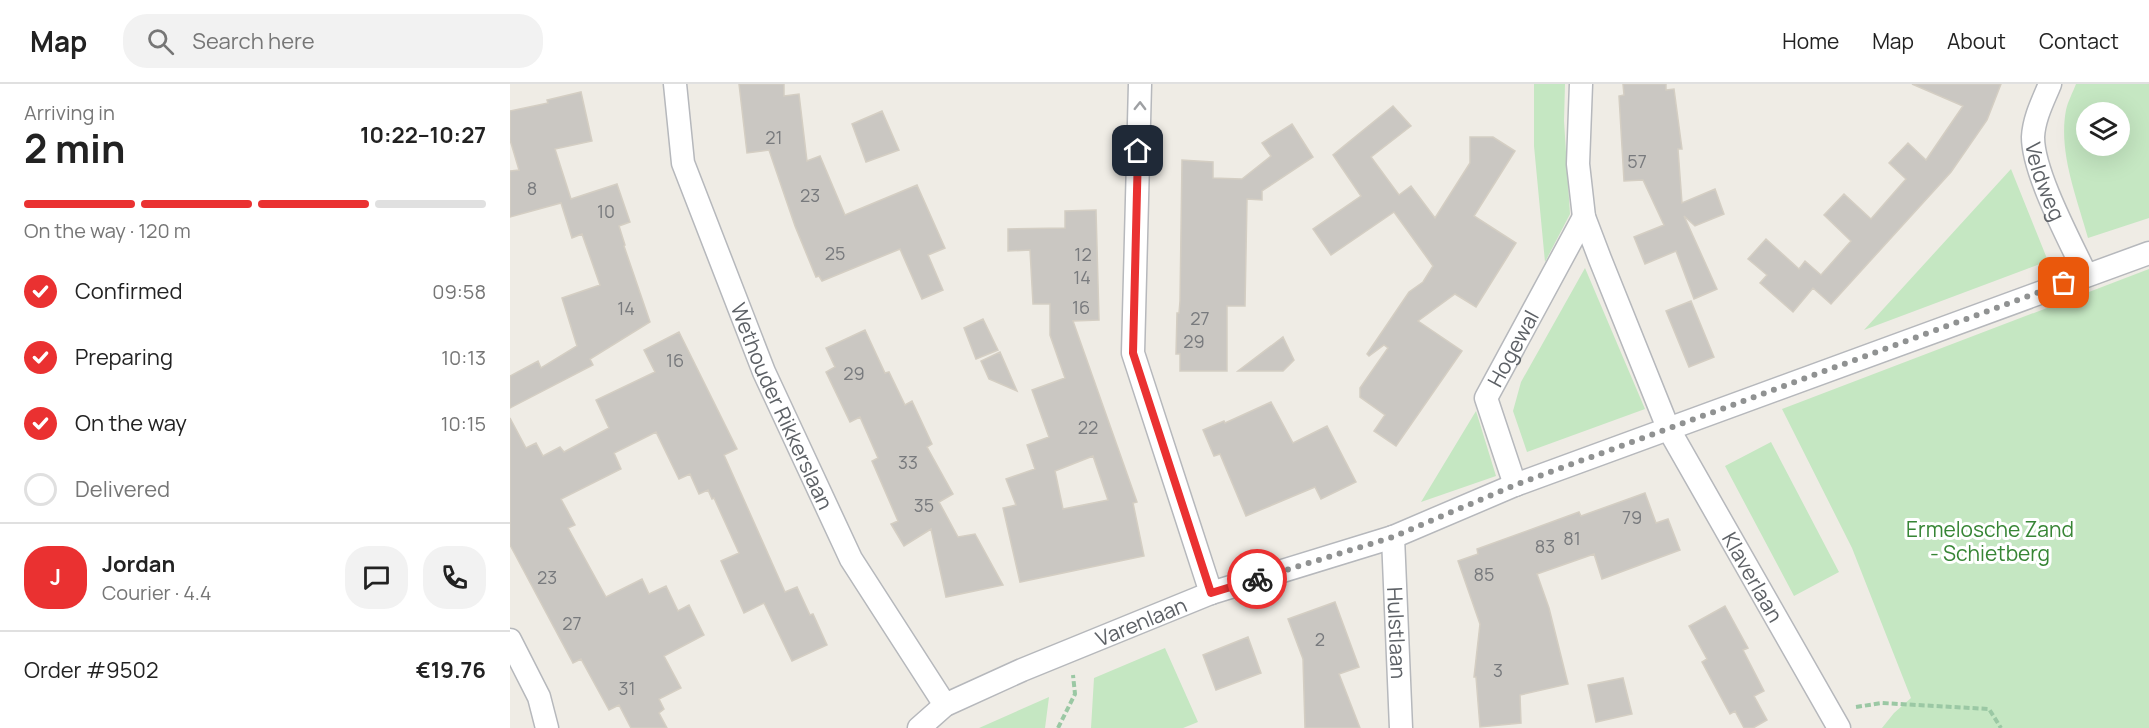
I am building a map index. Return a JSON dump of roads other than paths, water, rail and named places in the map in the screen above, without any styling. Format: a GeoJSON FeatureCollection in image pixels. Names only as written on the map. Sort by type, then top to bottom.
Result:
{"type":"FeatureCollection","features":[{"type":"Feature","properties":{"kind":"street","name":"Wethouder Rikkerslaan"},"geometry":{"type":"LineString","coordinates":[[675,84],[683,164],[764,372],[851,559],[945,705]]}},
{"type":"Feature","properties":{"kind":"street"},"geometry":{"type":"LineString","coordinates":[[1140,84],[1133,353],[1211,593]]}},
{"type":"Feature","properties":{"kind":"street"},"geometry":{"type":"LineString","coordinates":[[1581,84],[1578,164],[1584,217],[1668,428]]}},
{"type":"Feature","properties":{"kind":"street","name":"Veldweg"},"geometry":{"type":"LineString","coordinates":[[2050,84],[2037,116],[2033,137],[2036,160],[2086,275]]}},
{"type":"Feature","properties":{"kind":"street","name":"Hogewal"},"geometry":{"type":"LineString","coordinates":[[1515,485],[1486,398],[1584,217]]}},
{"type":"Feature","properties":{"kind":"street","name":"Varenlaan"},"geometry":{"type":"LineString","coordinates":[[919,728],[945,705],[1211,593],[1393,537],[1515,485],[2149,253]]}},
{"type":"Feature","properties":{"kind":"street","name":"Klaverlaan"},"geometry":{"type":"LineString","coordinates":[[1668,428],[1834,720]]}},
{"type":"Feature","properties":{"kind":"street","name":"Hulstlaan"},"geometry":{"type":"LineString","coordinates":[[1393,537],[1401,728]]}},
{"type":"Feature","properties":{"kind":"street"},"geometry":{"type":"LineString","coordinates":[[510,640],[539,697],[547,728]]}},
{"type":"Feature","properties":{"kind":"park label","name":"Ermelosche Zand - Schietberg"},"geometry":{"type":"Point","coordinates":[1990,541]}}]}
